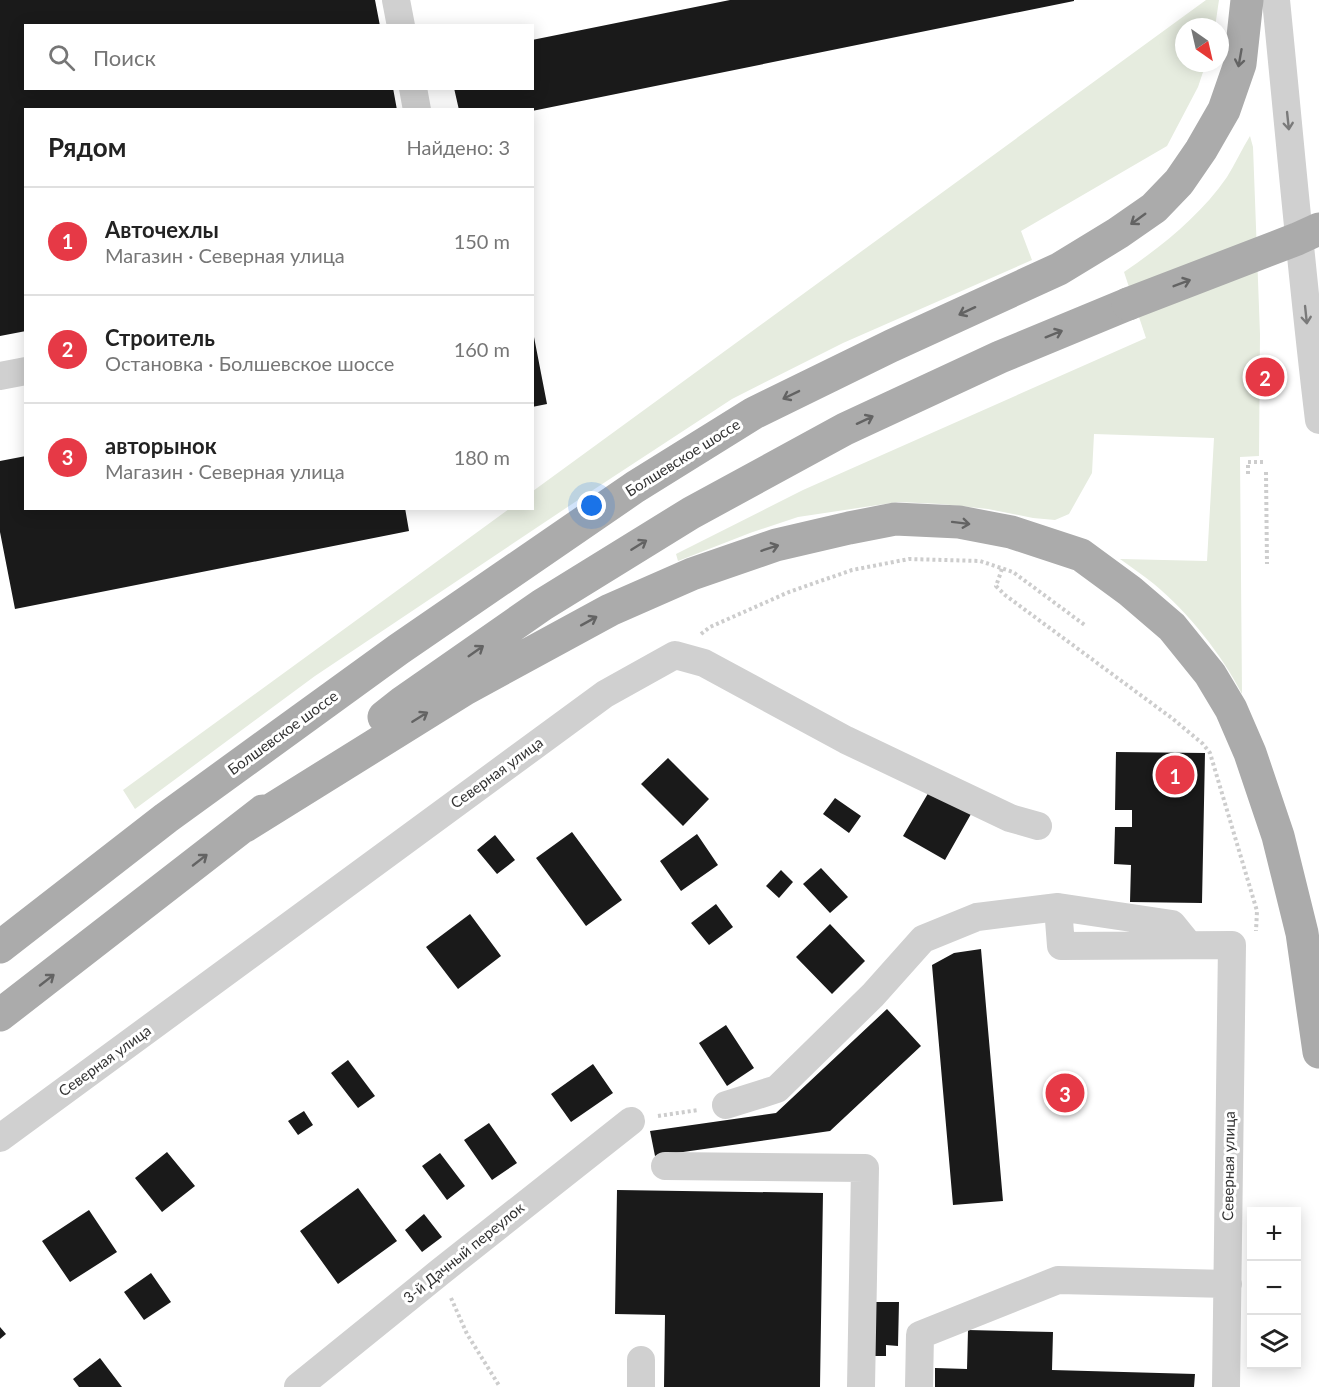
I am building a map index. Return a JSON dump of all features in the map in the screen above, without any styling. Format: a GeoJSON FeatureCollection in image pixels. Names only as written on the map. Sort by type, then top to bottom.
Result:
{"type":"FeatureCollection","features":[{"type":"Feature","properties":{"kind":"main road","name":"Болшевское шоссе"},"geometry":{"type":"LineString","coordinates":[[0,947],[166,818],[399,649],[635,487],[754,413],[891,346],[1059,269],[1154,208],[1179,182],[1224,110],[1240,64],[1248,0]]}},
{"type":"Feature","properties":{"kind":"main road"},"geometry":{"type":"LineString","coordinates":[[0,1015],[403,702],[542,604],[691,513],[845,429],[1000,357],[1128,304],[1319,230]]}},
{"type":"Feature","properties":{"kind":"main road"},"geometry":{"type":"LineString","coordinates":[[245,826],[465,689],[610,609],[692,574],[776,546],[895,519],[959,522],[1011,532],[1080,555],[1130,591],[1172,627],[1221,691],[1250,753],[1278,836],[1302,933],[1319,1052]]}},
{"type":"Feature","properties":{"kind":"street"},"geometry":{"type":"LineString","coordinates":[[396,0],[401,24]]}},
{"type":"Feature","properties":{"kind":"street"},"geometry":{"type":"LineString","coordinates":[[1276,0],[1307,321],[1319,420]]}},
{"type":"Feature","properties":{"kind":"street"},"geometry":{"type":"LineString","coordinates":[[413,90],[417,108]]}},
{"type":"Feature","properties":{"kind":"street"},"geometry":{"type":"LineString","coordinates":[[0,376],[24,371]]}},
{"type":"Feature","properties":{"kind":"street"},"geometry":{"type":"LineString","coordinates":[[675,655],[704,663],[846,740],[1010,818],[1038,826]]}},
{"type":"Feature","properties":{"kind":"street","name":"Северная улица"},"geometry":{"type":"LineString","coordinates":[[0,1138],[605,694],[675,655]]}},
{"type":"Feature","properties":{"kind":"street"},"geometry":{"type":"LineString","coordinates":[[1058,907],[1061,946],[1189,945],[1244,940]]}},
{"type":"Feature","properties":{"kind":"street"},"geometry":{"type":"LineString","coordinates":[[726,1105],[777,1089],[873,995],[923,939],[976,917],[1058,907],[1173,924],[1189,945]]}},
{"type":"Feature","properties":{"kind":"street","name":"Северная улица"},"geometry":{"type":"LineString","coordinates":[[1226,1387],[1228,1284],[1244,940]]}},
{"type":"Feature","properties":{"kind":"street","name":"3-й Дачный переулок"},"geometry":{"type":"LineString","coordinates":[[298,1387],[631,1121]]}},
{"type":"Feature","properties":{"kind":"street"},"geometry":{"type":"LineString","coordinates":[[665,1166],[865,1168],[861,1387]]}},
{"type":"Feature","properties":{"kind":"street"},"geometry":{"type":"LineString","coordinates":[[919,1387],[920,1335],[1058,1280],[1228,1284]]}},
{"type":"Feature","properties":{"kind":"path"},"geometry":{"type":"LineString","coordinates":[[1248,474],[1248,462],[1266,462]]}},
{"type":"Feature","properties":{"kind":"path"},"geometry":{"type":"LineString","coordinates":[[1266,472],[1267,564]]}},
{"type":"Feature","properties":{"kind":"path"},"geometry":{"type":"LineString","coordinates":[[675,655],[710,627],[789,592],[852,570],[909,559],[980,561],[1013,572],[1086,626]]}},
{"type":"Feature","properties":{"kind":"path"},"geometry":{"type":"LineString","coordinates":[[1002,569],[996,586],[1005,596],[1173,719],[1203,744],[1210,753],[1257,911],[1244,940]]}},
{"type":"Feature","properties":{"kind":"path"},"geometry":{"type":"LineString","coordinates":[[999,577],[1006,582]]}},
{"type":"Feature","properties":{"kind":"path"},"geometry":{"type":"LineString","coordinates":[[631,1121],[726,1105]]}},
{"type":"Feature","properties":{"kind":"path"},"geometry":{"type":"LineString","coordinates":[[440,1272],[467,1334],[500,1387]]}},
{"type":"Feature","properties":{"kind":"shaded area"},"geometry":{"type":"Polygon","coordinates":[[[1206,0],[1219,0],[1216,18],[1181,18],[1206,0]]]}},
{"type":"Feature","properties":{"kind":"shaded area"},"geometry":{"type":"Polygon","coordinates":[[[1175,23],[1175,72],[1203,72],[1198,87],[1167,146],[1021,231],[1032,260],[843,343],[732,399],[315,676],[135,809],[123,790],[508,510],[534,510],[534,490],[1175,23]]]}},
{"type":"Feature","properties":{"kind":"shaded area"},"geometry":{"type":"Polygon","coordinates":[[[1250,136],[1253,147],[1260,334],[1259,456],[1240,457],[1242,694],[1225,664],[1192,621],[1167,595],[1120,559],[1207,561],[1214,438],[1094,434],[1092,473],[1069,514],[1055,520],[988,509],[898,502],[798,517],[678,561],[676,554],[803,490],[1146,338],[1124,272],[1166,241],[1205,205],[1227,177],[1250,136]]]}},
{"type":"Feature","properties":{"kind":"building"},"geometry":{"type":"Polygon","coordinates":[[[0,0],[375,0],[380,24],[24,24],[24,90],[393,90],[397,108],[24,108],[24,331],[0,336],[0,0]]]}},
{"type":"Feature","properties":{"kind":"building"},"geometry":{"type":"Polygon","coordinates":[[[730,0],[1074,0],[534,111],[534,108],[459,108],[454,90],[534,90],[534,40],[730,0]]]}},
{"type":"Feature","properties":{"kind":"building"},"geometry":{"type":"Polygon","coordinates":[[[534,337],[547,404],[534,407],[534,337]]]}},
{"type":"Feature","properties":{"kind":"building"},"geometry":{"type":"Polygon","coordinates":[[[24,456],[24,510],[405,510],[409,531],[15,609],[0,532],[0,461],[24,456]]]}},
{"type":"Feature","properties":{"kind":"building"},"geometry":{"type":"Polygon","coordinates":[[[1116,752],[1205,753],[1202,903],[1130,902],[1131,865],[1114,864],[1115,827],[1132,827],[1132,810],[1115,810],[1116,752]]]}},
{"type":"Feature","properties":{"kind":"building"},"geometry":{"type":"Polygon","coordinates":[[[668,758],[709,799],[683,826],[641,784],[668,758]]]}},
{"type":"Feature","properties":{"kind":"building"},"geometry":{"type":"Polygon","coordinates":[[[930,790],[971,814],[945,860],[903,836],[930,790]]]}},
{"type":"Feature","properties":{"kind":"building"},"geometry":{"type":"Polygon","coordinates":[[[835,798],[861,816],[849,833],[823,814],[835,798]]]}},
{"type":"Feature","properties":{"kind":"building"},"geometry":{"type":"Polygon","coordinates":[[[572,832],[622,900],[586,926],[536,858],[572,832]]]}},
{"type":"Feature","properties":{"kind":"building"},"geometry":{"type":"Polygon","coordinates":[[[697,834],[718,865],[681,891],[660,861],[697,834]]]}},
{"type":"Feature","properties":{"kind":"building"},"geometry":{"type":"Polygon","coordinates":[[[495,835],[515,860],[497,874],[477,850],[495,835]]]}},
{"type":"Feature","properties":{"kind":"building"},"geometry":{"type":"Polygon","coordinates":[[[821,868],[848,897],[830,913],[803,884],[821,868]]]}},
{"type":"Feature","properties":{"kind":"building"},"geometry":{"type":"Polygon","coordinates":[[[781,870],[793,882],[779,898],[766,886],[781,870]]]}},
{"type":"Feature","properties":{"kind":"building"},"geometry":{"type":"Polygon","coordinates":[[[716,904],[733,927],[709,945],[691,923],[716,904]]]}},
{"type":"Feature","properties":{"kind":"building"},"geometry":{"type":"Polygon","coordinates":[[[470,914],[501,956],[458,989],[426,947],[470,914]]]}},
{"type":"Feature","properties":{"kind":"building"},"geometry":{"type":"Polygon","coordinates":[[[830,924],[865,961],[832,994],[796,957],[830,924]]]}},
{"type":"Feature","properties":{"kind":"building"},"geometry":{"type":"Polygon","coordinates":[[[981,949],[1003,1201],[953,1205],[932,965],[954,953],[981,949]]]}},
{"type":"Feature","properties":{"kind":"building"},"geometry":{"type":"Polygon","coordinates":[[[887,1009],[921,1046],[830,1131],[655,1156],[650,1131],[776,1113],[887,1009]]]}},
{"type":"Feature","properties":{"kind":"building"},"geometry":{"type":"Polygon","coordinates":[[[726,1025],[754,1068],[727,1086],[699,1043],[726,1025]]]}},
{"type":"Feature","properties":{"kind":"building"},"geometry":{"type":"Polygon","coordinates":[[[348,1060],[375,1096],[358,1108],[331,1073],[348,1060]]]}},
{"type":"Feature","properties":{"kind":"building"},"geometry":{"type":"Polygon","coordinates":[[[593,1064],[613,1093],[571,1122],[551,1094],[593,1064]]]}},
{"type":"Feature","properties":{"kind":"building"},"geometry":{"type":"Polygon","coordinates":[[[304,1111],[313,1125],[298,1135],[288,1121],[304,1111]]]}},
{"type":"Feature","properties":{"kind":"building"},"geometry":{"type":"Polygon","coordinates":[[[489,1123],[517,1163],[492,1180],[464,1140],[489,1123]]]}},
{"type":"Feature","properties":{"kind":"building"},"geometry":{"type":"Polygon","coordinates":[[[167,1152],[195,1186],[162,1212],[135,1178],[167,1152]]]}},
{"type":"Feature","properties":{"kind":"building"},"geometry":{"type":"Polygon","coordinates":[[[440,1153],[465,1186],[447,1200],[422,1166],[440,1153]]]}},
{"type":"Feature","properties":{"kind":"building"},"geometry":{"type":"Polygon","coordinates":[[[358,1188],[397,1241],[338,1284],[300,1231],[358,1188]]]}},
{"type":"Feature","properties":{"kind":"building"},"geometry":{"type":"Polygon","coordinates":[[[617,1190],[823,1193],[820,1387],[664,1387],[665,1315],[615,1314],[617,1190]]]}},
{"type":"Feature","properties":{"kind":"building"},"geometry":{"type":"Polygon","coordinates":[[[89,1210],[117,1252],[70,1282],[42,1241],[89,1210]]]}},
{"type":"Feature","properties":{"kind":"building"},"geometry":{"type":"Polygon","coordinates":[[[424,1214],[442,1237],[422,1252],[405,1230],[424,1214]]]}},
{"type":"Feature","properties":{"kind":"building"},"geometry":{"type":"Polygon","coordinates":[[[151,1273],[171,1302],[144,1320],[124,1292],[151,1273]]]}},
{"type":"Feature","properties":{"kind":"building"},"geometry":{"type":"Polygon","coordinates":[[[871,1302],[899,1302],[898,1346],[886,1345],[886,1356],[870,1356],[871,1302]]]}},
{"type":"Feature","properties":{"kind":"building"},"geometry":{"type":"Polygon","coordinates":[[[0,1327],[6,1334],[0,1339],[0,1327]]]}},
{"type":"Feature","properties":{"kind":"building"},"geometry":{"type":"Polygon","coordinates":[[[968,1330],[1053,1332],[1052,1370],[1195,1374],[1194,1387],[935,1387],[935,1368],[967,1369],[968,1330]]]}},
{"type":"Feature","properties":{"kind":"building"},"geometry":{"type":"Polygon","coordinates":[[[100,1358],[122,1387],[79,1387],[73,1379],[100,1358]]]}},
{"type":"Feature","properties":{"kind":"place","name":"Строитель"},"geometry":{"type":"Point","coordinates":[1265,377]}},
{"type":"Feature","properties":{"kind":"place","name":"Авточехлы"},"geometry":{"type":"Point","coordinates":[1175,775]}},
{"type":"Feature","properties":{"kind":"place","name":"авторынок"},"geometry":{"type":"Point","coordinates":[1065,1093]}}]}
